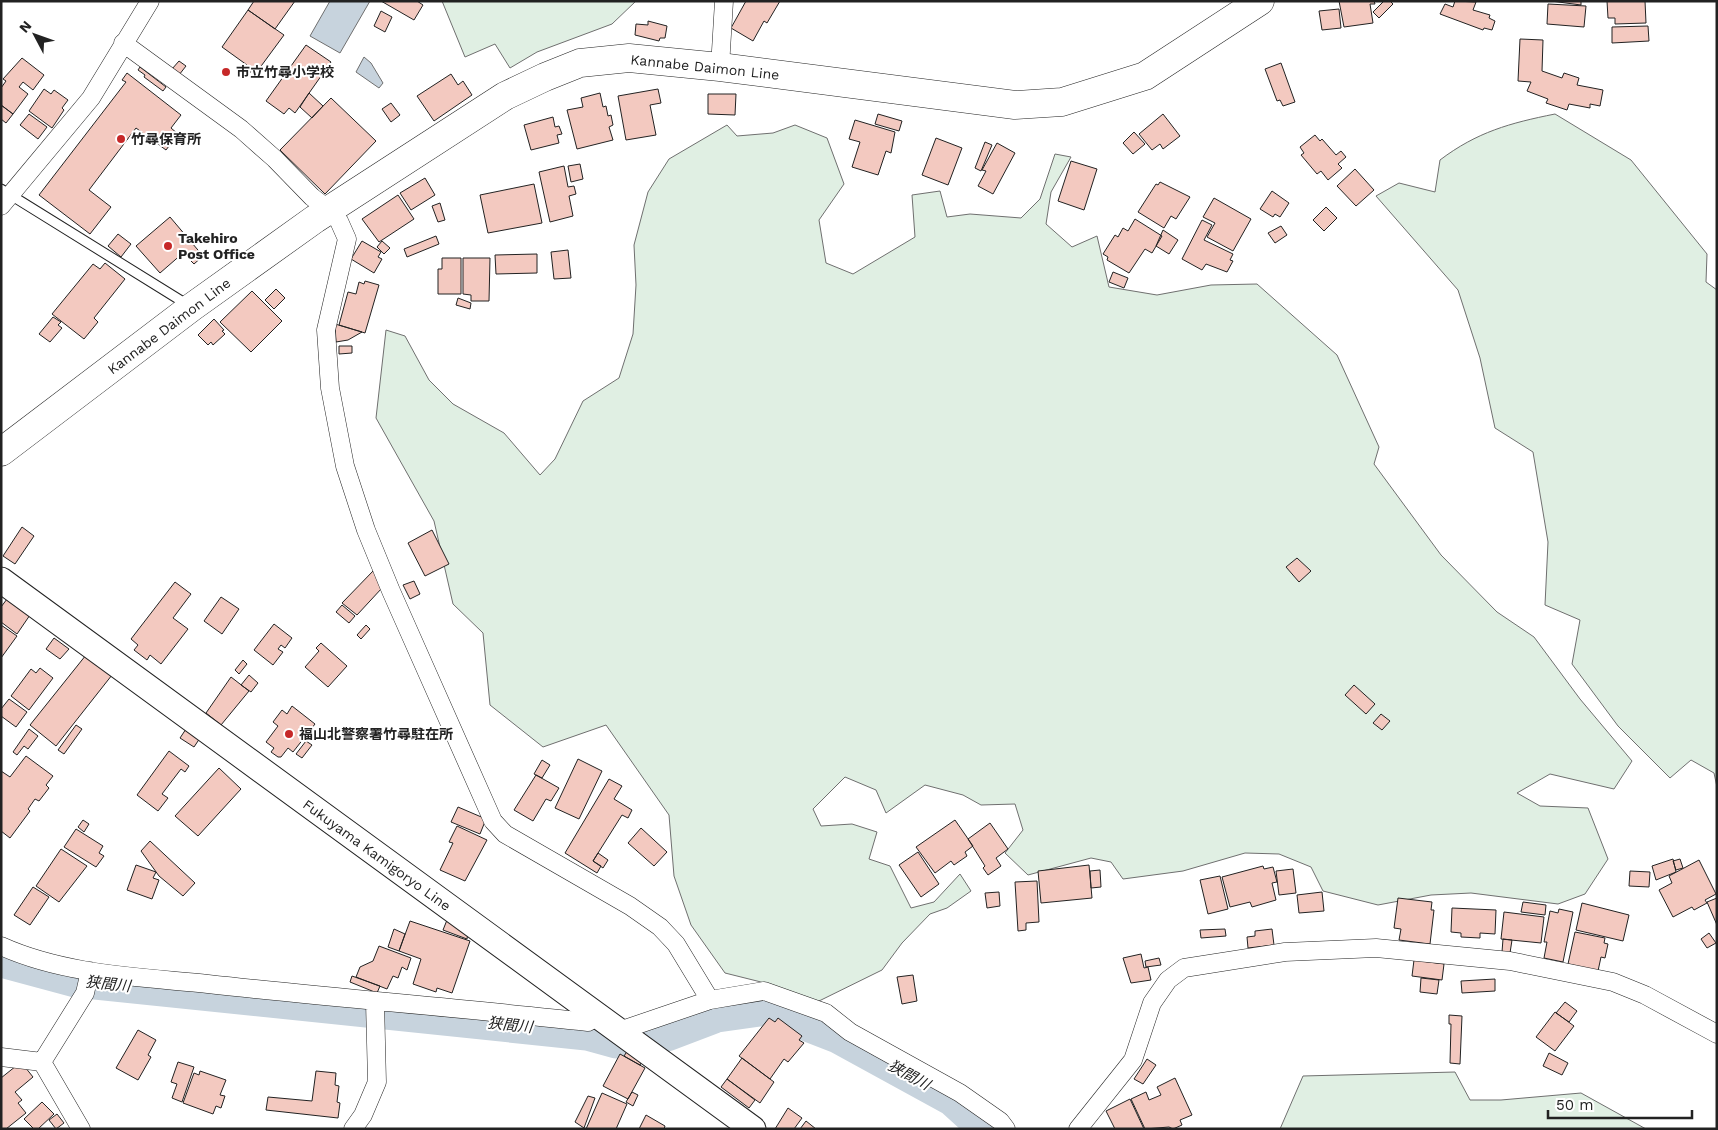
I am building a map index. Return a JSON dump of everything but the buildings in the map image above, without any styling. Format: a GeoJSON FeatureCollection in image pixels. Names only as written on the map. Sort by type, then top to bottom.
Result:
{"type":"FeatureCollection","features":[{"type":"Feature","properties":{"kind":"main road","name":"Kannabe Daimon Line"},"geometry":{"type":"LineString","coordinates":[[1,452],[192,307],[329,210],[506,96],[545,76],[580,63],[629,58],[720,67],[1015,105],[1062,102],[1145,76],[1260,1]]}},
{"type":"Feature","properties":{"kind":"main road","name":"Fukuyama Kamigoryo Line"},"geometry":{"type":"LineString","coordinates":[[1,580],[753,1129]]}},
{"type":"Feature","properties":{"kind":"street"},"geometry":{"type":"LineString","coordinates":[[5,197],[91,98],[122,43],[150,1]]}},
{"type":"Feature","properties":{"kind":"street"},"geometry":{"type":"LineString","coordinates":[[720,67],[724,1]]}},
{"type":"Feature","properties":{"kind":"street"},"geometry":{"type":"LineString","coordinates":[[122,43],[240,128],[339,221],[347,239],[326,330],[330,388],[346,466],[366,530],[391,591],[493,821],[505,834],[630,906],[660,927],[676,944],[710,1000]]}},
{"type":"Feature","properties":{"kind":"street"},"geometry":{"type":"LineString","coordinates":[[1,946],[25,956],[90,971],[375,1002],[431,1004],[588,1022],[598,1016]]}},
{"type":"Feature","properties":{"kind":"street"},"geometry":{"type":"LineString","coordinates":[[1078,1129],[1132,1060],[1152,1003],[1168,980],[1184,968],[1285,952],[1376,948],[1510,961],[1613,982],[1645,995],[1717,1034]]}},
{"type":"Feature","properties":{"kind":"street"},"geometry":{"type":"LineString","coordinates":[[42,1062],[85,993],[90,971]]}},
{"type":"Feature","properties":{"kind":"street"},"geometry":{"type":"LineString","coordinates":[[628,1037],[710,1000],[764,991],[826,1014],[850,1032],[960,1093],[1000,1121],[1006,1129]]}},
{"type":"Feature","properties":{"kind":"street"},"geometry":{"type":"LineString","coordinates":[[353,1129],[363,1115],[377,1082],[374,1024],[375,1002]]}},
{"type":"Feature","properties":{"kind":"street"},"geometry":{"type":"LineString","coordinates":[[1,1058],[42,1062]]}},
{"type":"Feature","properties":{"kind":"street"},"geometry":{"type":"LineString","coordinates":[[42,1062],[81,1129]]}},
{"type":"Feature","properties":{"kind":"lane"},"geometry":{"type":"LineString","coordinates":[[5,197],[192,307]]}},
{"type":"Feature","properties":{"kind":"green space"},"geometry":{"type":"Polygon","coordinates":[[[442,1],[636,1],[612,24],[537,52],[510,68],[495,44],[465,57],[442,1]]]}},
{"type":"Feature","properties":{"kind":"green space"},"geometry":{"type":"Polygon","coordinates":[[[1555,114],[1631,160],[1707,254],[1706,282],[1717,290],[1717,787],[1714,773],[1691,760],[1670,778],[1618,726],[1572,664],[1580,620],[1545,605],[1548,542],[1533,452],[1495,428],[1480,358],[1458,290],[1376,196],[1399,183],[1435,192],[1440,160],[1454,150],[1494,130],[1555,114]]]}},
{"type":"Feature","properties":{"kind":"green space"},"geometry":{"type":"Polygon","coordinates":[[[727,125],[737,136],[773,133],[795,125],[827,138],[844,184],[819,220],[826,263],[853,274],[915,237],[912,195],[940,191],[947,217],[970,214],[1021,218],[1040,199],[1055,154],[1071,157],[1051,192],[1046,224],[1072,247],[1097,236],[1109,287],[1157,295],[1211,285],[1257,284],[1337,355],[1379,447],[1374,464],[1441,555],[1497,612],[1534,637],[1580,699],[1632,761],[1614,789],[1550,774],[1517,793],[1540,806],[1588,808],[1608,859],[1585,894],[1558,904],[1471,893],[1431,895],[1378,905],[1323,891],[1311,867],[1279,854],[1245,853],[1183,871],[1123,879],[1111,862],[1091,858],[1028,875],[1005,853],[1023,830],[1015,804],[981,805],[963,795],[925,785],[886,813],[876,790],[845,777],[813,809],[821,826],[852,824],[877,832],[869,859],[890,866],[911,908],[934,902],[960,874],[971,891],[947,908],[930,914],[902,943],[882,970],[817,1002],[769,984],[725,973],[691,925],[674,876],[669,815],[606,725],[543,747],[490,705],[483,633],[453,604],[434,521],[376,418],[386,330],[405,336],[429,380],[453,404],[504,433],[540,475],[555,459],[583,401],[619,378],[633,334],[636,285],[634,245],[648,192],[669,159],[727,125]]]}},
{"type":"Feature","properties":{"kind":"green space"},"geometry":{"type":"Polygon","coordinates":[[[1455,1072],[1470,1100],[1501,1100],[1581,1093],[1646,1129],[1280,1129],[1303,1076],[1455,1072]]]}},
{"type":"Feature","properties":{"kind":"shaded area"},"geometry":{"type":"Polygon","coordinates":[[[330,1],[370,1],[340,53],[310,36],[330,1]]]}},
{"type":"Feature","properties":{"kind":"shaded area"},"geometry":{"type":"Polygon","coordinates":[[[364,57],[371,63],[383,83],[379,88],[356,72],[364,57]]]}},
{"type":"Feature","properties":{"kind":"waterway","name":"狭間川"},"geometry":{"type":"LineString","coordinates":[[1,960],[76,980],[587,1033],[616,1041],[667,1034],[717,1015],[766,1008],[838,1036],[953,1099],[986,1129]]}},
{"type":"Feature","properties":{"kind":"place","name":"市立竹尋小学校"},"geometry":{"type":"Point","coordinates":[226,72]}},
{"type":"Feature","properties":{"kind":"place","name":"竹尋保育所"},"geometry":{"type":"Point","coordinates":[121,139]}},
{"type":"Feature","properties":{"kind":"place","name":"Takehiro Post Office"},"geometry":{"type":"Point","coordinates":[168,246]}},
{"type":"Feature","properties":{"kind":"place","name":"福山北警察署竹尋駐在所"},"geometry":{"type":"Point","coordinates":[289,734]}}]}
